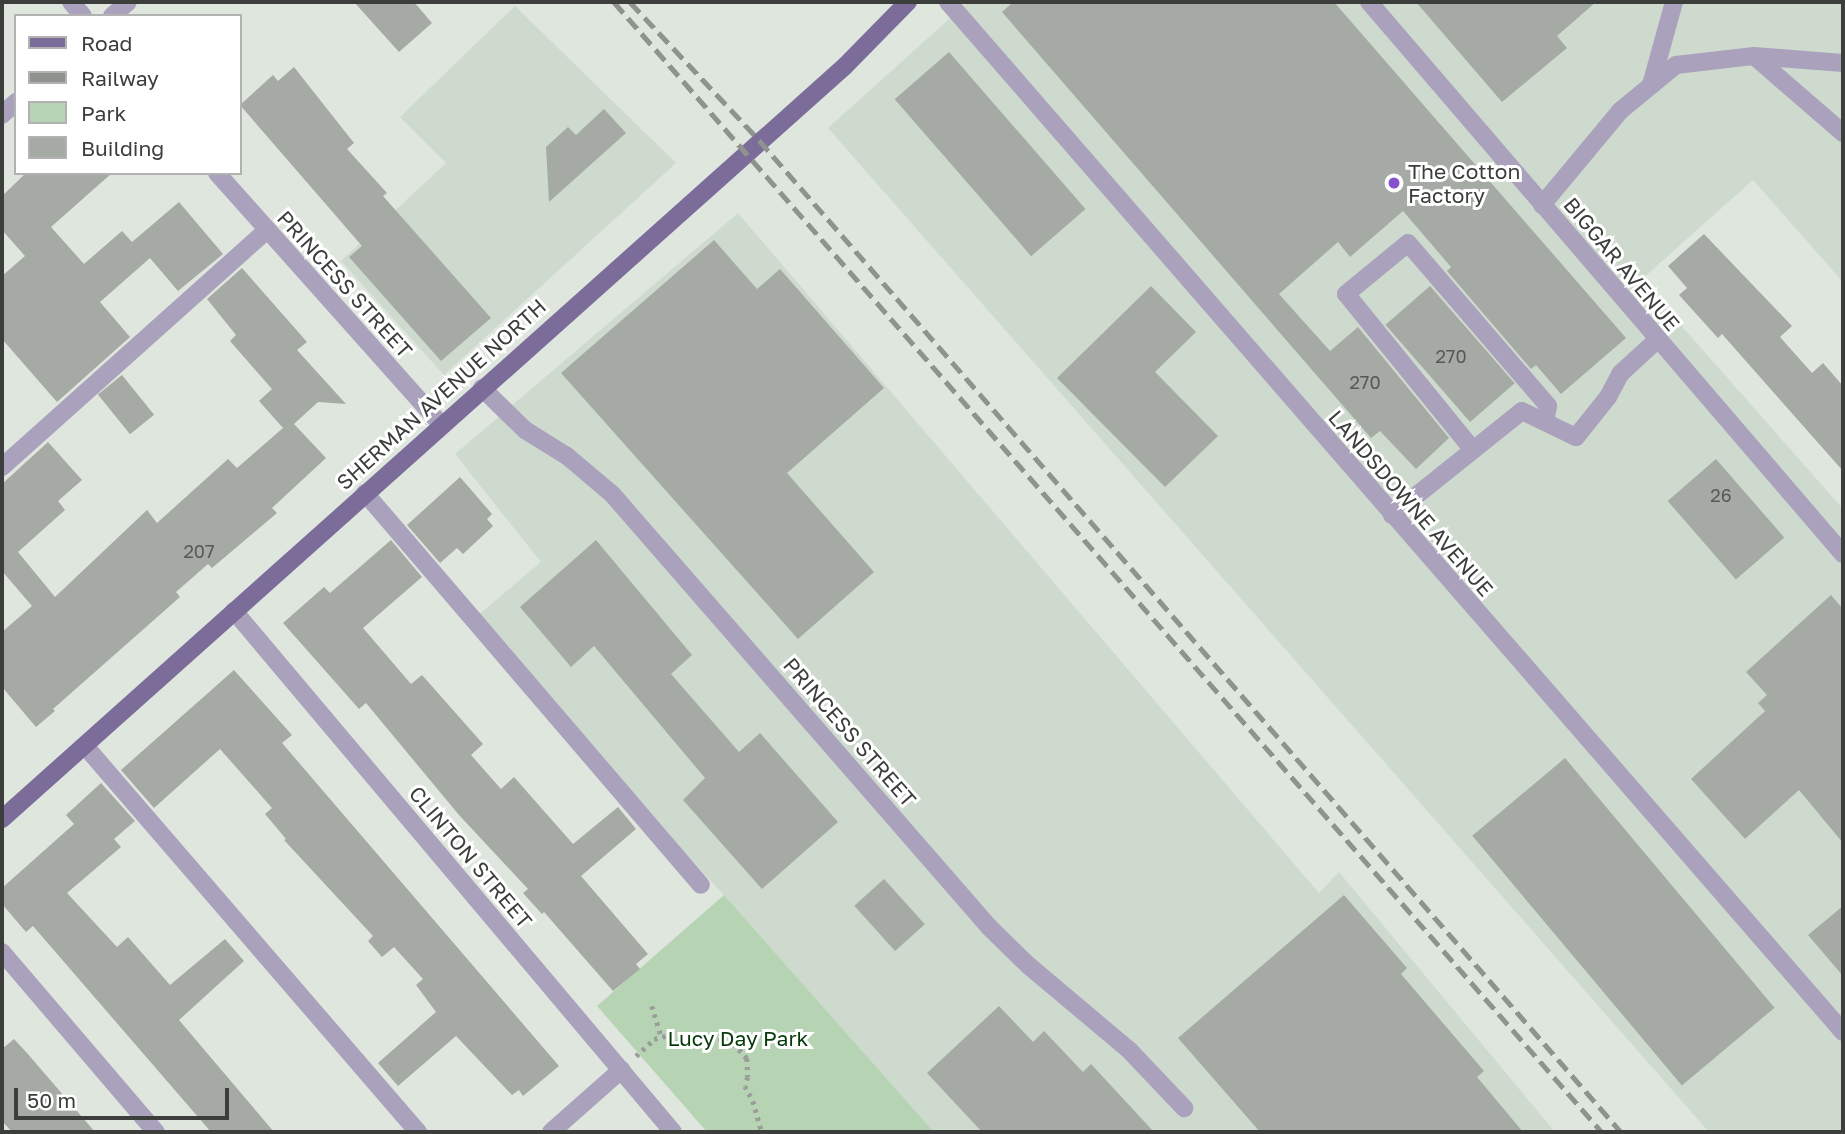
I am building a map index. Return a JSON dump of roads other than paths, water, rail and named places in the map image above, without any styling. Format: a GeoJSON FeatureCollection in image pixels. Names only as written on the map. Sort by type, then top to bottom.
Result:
{"type":"FeatureCollection","features":[{"type":"Feature","properties":{"kind":"main road","name":"SHERMAN AVENUE NORTH"},"geometry":{"type":"LineString","coordinates":[[2,819],[441,424],[845,66],[908,2]]}},
{"type":"Feature","properties":{"kind":"street"},"geometry":{"type":"LineString","coordinates":[[114,14],[128,2]]}},
{"type":"Feature","properties":{"kind":"street","name":"LANDSDOWNE AVENUE"},"geometry":{"type":"LineString","coordinates":[[947,2],[1843,1032]]}},
{"type":"Feature","properties":{"kind":"street","name":"BIGGAR AVENUE"},"geometry":{"type":"LineString","coordinates":[[1369,2],[1843,554]]}},
{"type":"Feature","properties":{"kind":"street"},"geometry":{"type":"LineString","coordinates":[[1651,85],[1674,2]]}},
{"type":"Feature","properties":{"kind":"street"},"geometry":{"type":"LineString","coordinates":[[1542,205],[1619,111],[1676,65],[1754,56],[1843,63]]}},
{"type":"Feature","properties":{"kind":"street"},"geometry":{"type":"LineString","coordinates":[[1754,56],[1843,133]]}},
{"type":"Feature","properties":{"kind":"street","name":"PRINCESS STREET"},"geometry":{"type":"LineString","coordinates":[[219,175],[441,424]]}},
{"type":"Feature","properties":{"kind":"street"},"geometry":{"type":"LineString","coordinates":[[2,467],[266,231]]}},
{"type":"Feature","properties":{"kind":"street"},"geometry":{"type":"LineString","coordinates":[[1473,450],[1346,294],[1408,243],[1548,406],[1545,422]]}},
{"type":"Feature","properties":{"kind":"street"},"geometry":{"type":"LineString","coordinates":[[1392,515],[1522,411],[1576,437],[1608,397],[1620,373],[1657,340]]}},
{"type":"Feature","properties":{"kind":"street","name":"PRINCESS STREET"},"geometry":{"type":"LineString","coordinates":[[482,388],[526,430],[567,456],[612,494],[989,927],[1028,965],[1130,1051],[1184,1108]]}},
{"type":"Feature","properties":{"kind":"street"},"geometry":{"type":"LineString","coordinates":[[365,493],[701,884]]}},
{"type":"Feature","properties":{"kind":"street","name":"CLINTON STREET"},"geometry":{"type":"LineString","coordinates":[[234,611],[673,1132]]}},
{"type":"Feature","properties":{"kind":"street"},"geometry":{"type":"LineString","coordinates":[[85,746],[418,1132]]}},
{"type":"Feature","properties":{"kind":"street"},"geometry":{"type":"LineString","coordinates":[[2,952],[156,1132]]}},
{"type":"Feature","properties":{"kind":"street"},"geometry":{"type":"LineString","coordinates":[[551,1132],[621,1070]]}},
{"type":"Feature","properties":{"kind":"railway"},"geometry":{"type":"LineString","coordinates":[[614,2],[1602,1132]]}},
{"type":"Feature","properties":{"kind":"railway"},"geometry":{"type":"LineString","coordinates":[[630,2],[759,140],[1621,1132]]}},
{"type":"Feature","properties":{"kind":"place","name":"The Cotton Factory"},"geometry":{"type":"Point","coordinates":[1394,183]}},
{"type":"Feature","properties":{"kind":"park label","name":"Lucy Day Park"},"geometry":{"type":"Point","coordinates":[738,1038]}}]}
